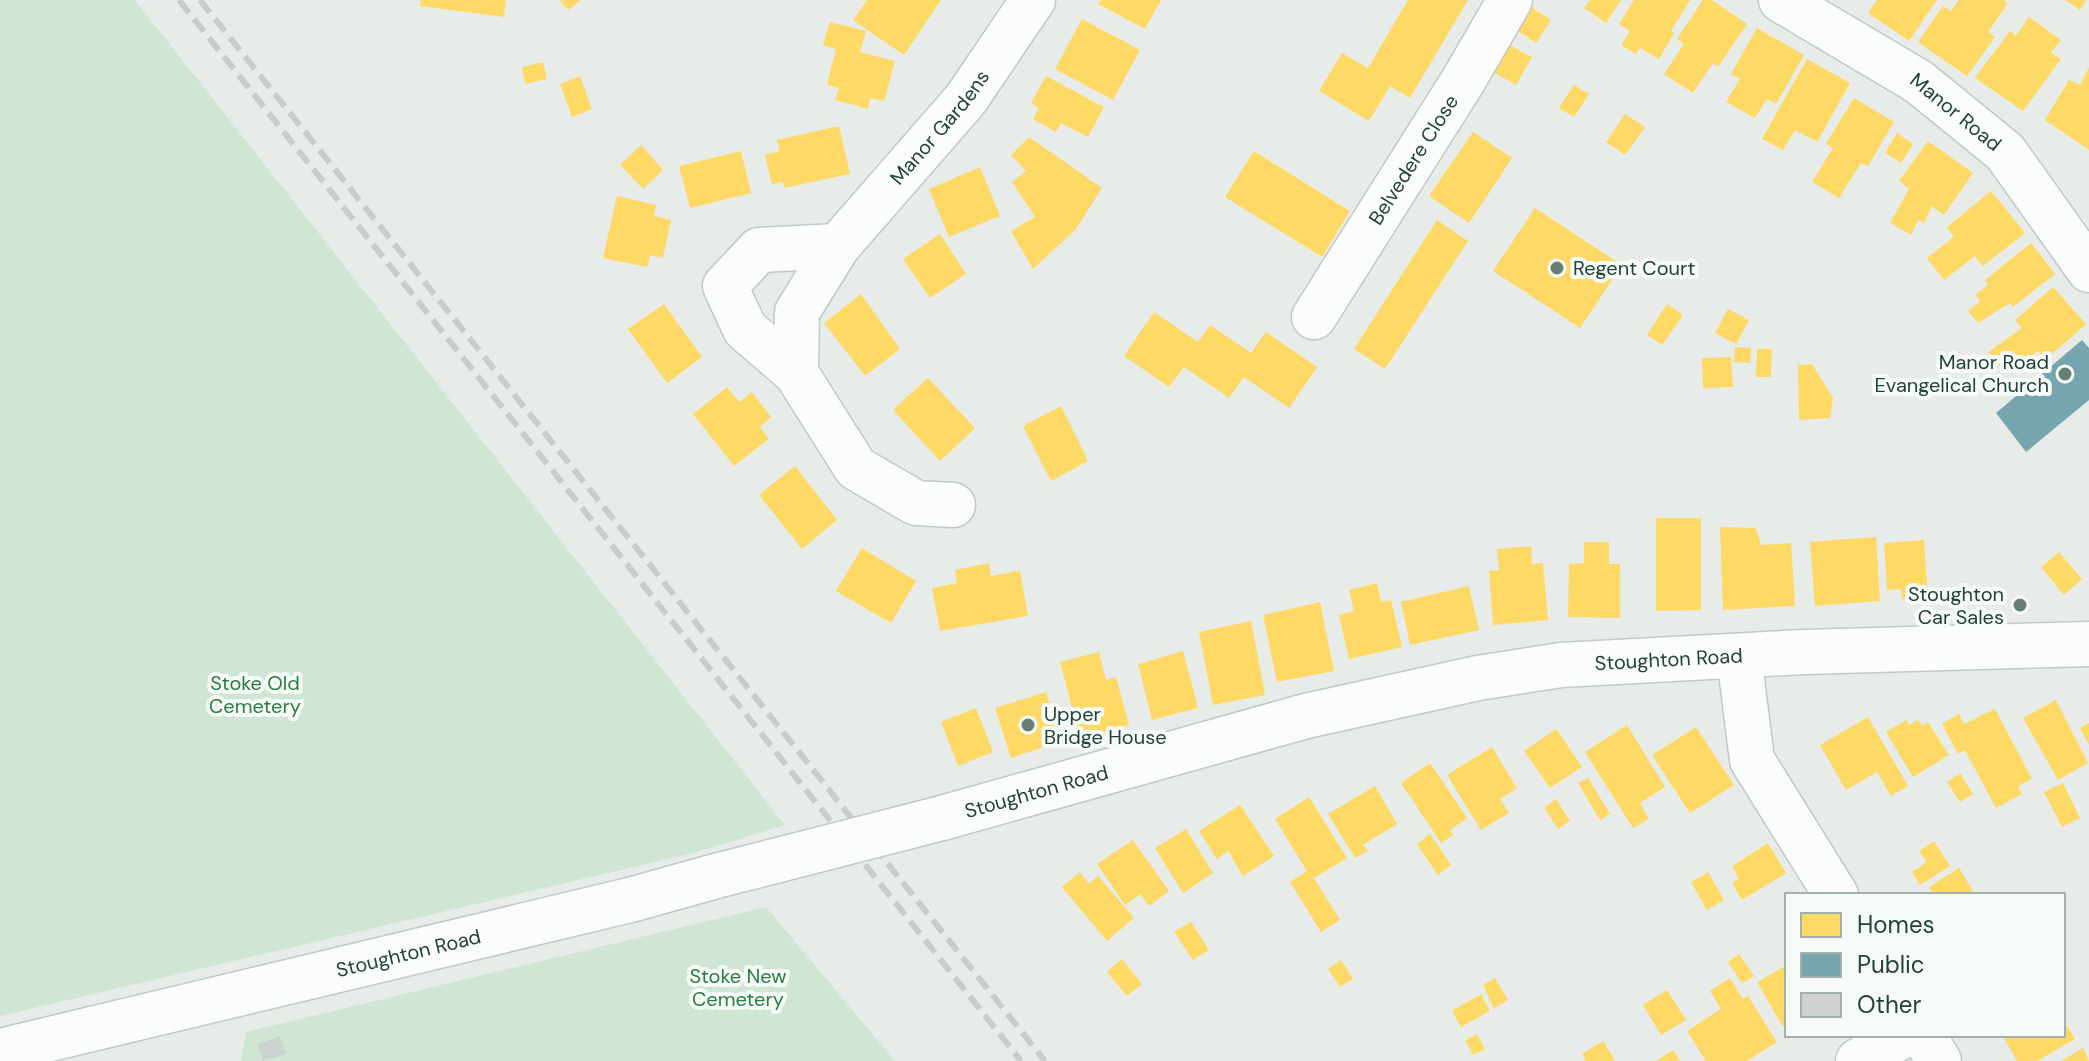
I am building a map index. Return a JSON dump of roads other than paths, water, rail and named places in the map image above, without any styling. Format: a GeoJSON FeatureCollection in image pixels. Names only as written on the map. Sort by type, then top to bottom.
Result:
{"type":"FeatureCollection","features":[{"type":"Feature","properties":{"kind":"street","name":"Manor Gardens"},"geometry":{"type":"LineString","coordinates":[[796,373],[797,312],[838,246],[966,99],[1033,0]]}},
{"type":"Feature","properties":{"kind":"street","name":"Belvedere Close"},"geometry":{"type":"LineString","coordinates":[[1314,317],[1463,81],[1510,0]]}},
{"type":"Feature","properties":{"kind":"street","name":"Manor Road"},"geometry":{"type":"LineString","coordinates":[[1781,0],[1919,82],[2005,152],[2089,270]]}},
{"type":"Feature","properties":{"kind":"street"},"geometry":{"type":"LineString","coordinates":[[838,246],[759,250],[725,286],[745,329],[796,373],[856,468],[916,503],[953,505]]}},
{"type":"Feature","properties":{"kind":"street","name":"Stoughton Road"},"geometry":{"type":"LineString","coordinates":[[0,1051],[630,900],[942,818],[1266,726],[1407,692],[1561,665],[2089,644]]}},
{"type":"Feature","properties":{"kind":"street"},"geometry":{"type":"LineString","coordinates":[[1739,656],[1752,760],[1835,893]]}},
{"type":"Feature","properties":{"kind":"street"},"geometry":{"type":"LineString","coordinates":[[1858,1061],[1900,1037]]}},
{"type":"Feature","properties":{"kind":"street"},"geometry":{"type":"LineString","coordinates":[[1924,1037],[1939,1061]]}},
{"type":"Feature","properties":{"kind":"railway"},"geometry":{"type":"LineString","coordinates":[[179,0],[1021,1061]]}},
{"type":"Feature","properties":{"kind":"railway"},"geometry":{"type":"LineString","coordinates":[[200,0],[1045,1061]]}},
{"type":"Feature","properties":{"kind":"place","name":"Regent Court"},"geometry":{"type":"Point","coordinates":[1557,268]}},
{"type":"Feature","properties":{"kind":"place","name":"Manor Road Evangelical Church"},"geometry":{"type":"Point","coordinates":[2065,374]}},
{"type":"Feature","properties":{"kind":"place","name":"Stoughton Car Sales"},"geometry":{"type":"Point","coordinates":[2020,605]}},
{"type":"Feature","properties":{"kind":"place","name":"Upper Bridge House"},"geometry":{"type":"Point","coordinates":[1028,725]}},
{"type":"Feature","properties":{"kind":"park label","name":"Stoke Old Cemetery"},"geometry":{"type":"Point","coordinates":[255,694]}},
{"type":"Feature","properties":{"kind":"park label","name":"Stoke New Cemetery"},"geometry":{"type":"Point","coordinates":[738,988]}}]}
